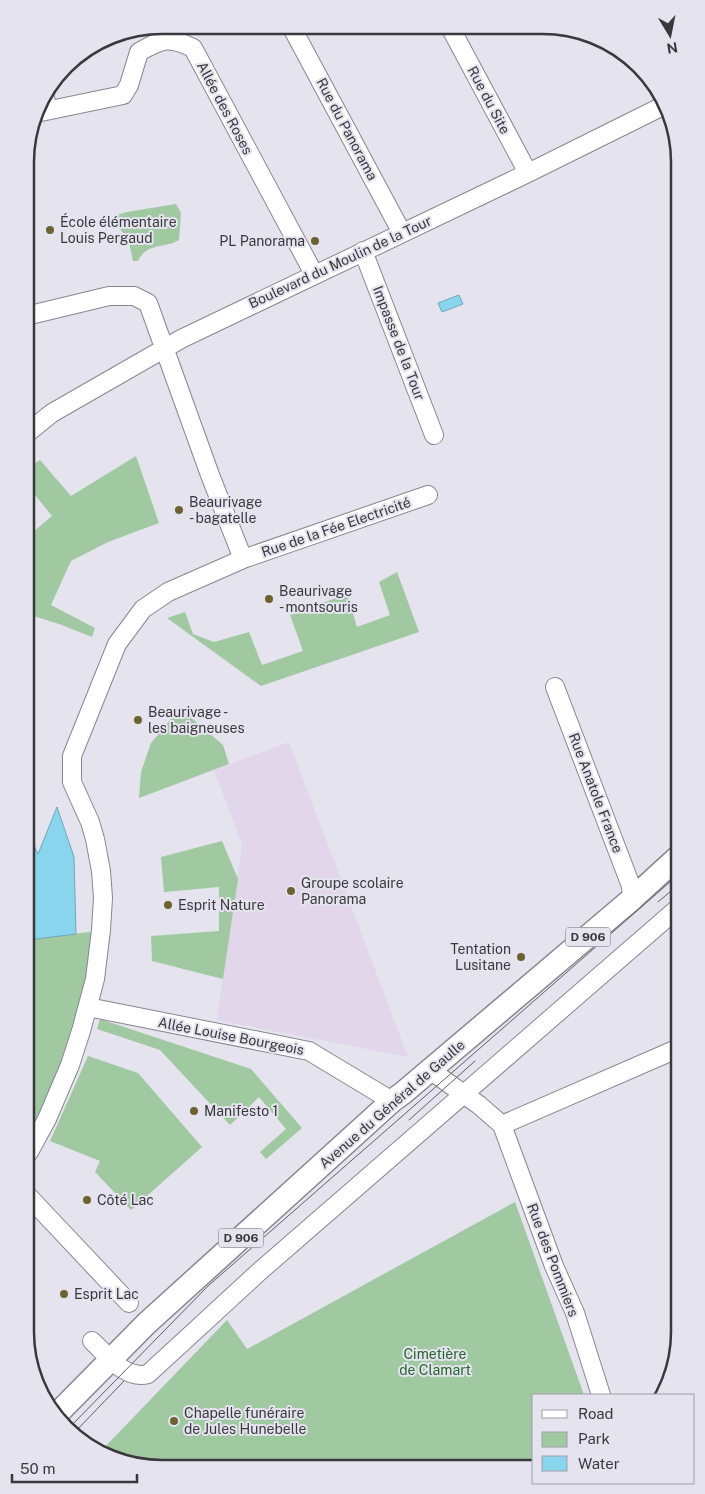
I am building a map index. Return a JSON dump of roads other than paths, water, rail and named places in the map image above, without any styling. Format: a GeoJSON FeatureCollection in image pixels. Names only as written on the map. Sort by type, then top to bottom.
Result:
{"type":"FeatureCollection","features":[{"type":"Feature","properties":{"kind":"main road","name":"Avenue du Général de Gaulle"},"geometry":{"type":"LineString","coordinates":[[60,1411],[111,1358],[392,1101],[632,900],[671,864]]}},
{"type":"Feature","properties":{"kind":"street","name":"Rue du Panorama"},"geometry":{"type":"LineString","coordinates":[[295,34],[402,233]]}},
{"type":"Feature","properties":{"kind":"street","name":"Rue du Site"},"geometry":{"type":"LineString","coordinates":[[454,34],[528,174]]}},
{"type":"Feature","properties":{"kind":"street","name":"Allée des Roses"},"geometry":{"type":"LineString","coordinates":[[46,106],[122,95],[129,86],[139,52],[157,42],[177,40],[193,48],[314,274]]}},
{"type":"Feature","properties":{"kind":"street","name":"Boulevard du Moulin de la Tour"},"geometry":{"type":"LineString","coordinates":[[34,428],[52,413],[180,339],[528,174],[660,108]]}},
{"type":"Feature","properties":{"kind":"street","name":"Impasse de la Tour"},"geometry":{"type":"LineString","coordinates":[[363,251],[434,435]]}},
{"type":"Feature","properties":{"kind":"street","name":"Rue de la Fée Electricité"},"geometry":{"type":"LineString","coordinates":[[34,314],[109,296],[134,296],[148,303],[210,475],[243,559]]}},
{"type":"Feature","properties":{"kind":"street","name":"Rue de la Fée Electricité"},"geometry":{"type":"LineString","coordinates":[[34,1143],[47,1119],[70,1065],[88,1007],[98,962],[103,898],[95,840],[90,822],[72,782],[72,756],[117,644],[144,609],[168,592],[243,559],[428,495]]}},
{"type":"Feature","properties":{"kind":"street","name":"Rue Anatole France"},"geometry":{"type":"LineString","coordinates":[[555,687],[632,886],[632,900]]}},
{"type":"Feature","properties":{"kind":"street"},"geometry":{"type":"LineString","coordinates":[[92,1340],[124,1370],[141,1376],[148,1374],[260,1271],[671,914]]}},
{"type":"Feature","properties":{"kind":"street","name":"Allée Louise Bourgeois"},"geometry":{"type":"LineString","coordinates":[[88,1007],[309,1051],[392,1101]]}},
{"type":"Feature","properties":{"kind":"street"},"geometry":{"type":"LineString","coordinates":[[430,1070],[479,1105],[502,1125],[671,1051]]}},
{"type":"Feature","properties":{"kind":"street","name":"Rue des Pommiers"},"geometry":{"type":"LineString","coordinates":[[502,1125],[554,1266],[575,1313],[601,1394]]}},
{"type":"Feature","properties":{"kind":"street"},"geometry":{"type":"LineString","coordinates":[[34,1202],[129,1303]]}},
{"type":"Feature","properties":{"kind":"water"},"geometry":{"type":"Polygon","coordinates":[[[459,295],[463,304],[442,312],[438,303],[459,295]]]}},
{"type":"Feature","properties":{"kind":"water"},"geometry":{"type":"Polygon","coordinates":[[[57,807],[74,857],[76,934],[34,939],[34,845],[38,854],[57,807]]]}},
{"type":"Feature","properties":{"kind":"tram line"},"geometry":{"type":"LineString","coordinates":[[72,1424],[208,1286],[671,881]]}},
{"type":"Feature","properties":{"kind":"tram line"},"geometry":{"type":"LineString","coordinates":[[658,902],[671,891]]}},
{"type":"Feature","properties":{"kind":"tram line"},"geometry":{"type":"LineString","coordinates":[[409,1120],[475,1061]]}},
{"type":"Feature","properties":{"kind":"tram line"},"geometry":{"type":"LineString","coordinates":[[77,1429],[124,1381]]}},
{"type":"Feature","properties":{"kind":"place","name":"École élémentaire Louis Pergaud"},"geometry":{"type":"Point","coordinates":[50,230]}},
{"type":"Feature","properties":{"kind":"place","name":"PL Panorama"},"geometry":{"type":"Point","coordinates":[315,241]}},
{"type":"Feature","properties":{"kind":"place","name":"Beaurivage - bagatelle"},"geometry":{"type":"Point","coordinates":[179,510]}},
{"type":"Feature","properties":{"kind":"place","name":"Beaurivage - montsouris"},"geometry":{"type":"Point","coordinates":[269,599]}},
{"type":"Feature","properties":{"kind":"place","name":"Beaurivage - les baigneuses"},"geometry":{"type":"Point","coordinates":[138,720]}},
{"type":"Feature","properties":{"kind":"place","name":"Groupe scolaire Panorama"},"geometry":{"type":"Point","coordinates":[291,891]}},
{"type":"Feature","properties":{"kind":"place","name":"Esprit Nature"},"geometry":{"type":"Point","coordinates":[168,905]}},
{"type":"Feature","properties":{"kind":"place","name":"Tentation Lusitane"},"geometry":{"type":"Point","coordinates":[521,957]}},
{"type":"Feature","properties":{"kind":"place","name":"Manifesto 1"},"geometry":{"type":"Point","coordinates":[194,1111]}},
{"type":"Feature","properties":{"kind":"place","name":"Côté Lac"},"geometry":{"type":"Point","coordinates":[87,1200]}},
{"type":"Feature","properties":{"kind":"place","name":"Esprit Lac"},"geometry":{"type":"Point","coordinates":[64,1294]}},
{"type":"Feature","properties":{"kind":"place","name":"Chapelle funéraire de Jules Hunebelle"},"geometry":{"type":"Point","coordinates":[174,1421]}},
{"type":"Feature","properties":{"kind":"park label","name":"Cimetière de Clamart"},"geometry":{"type":"Point","coordinates":[435,1362]}}]}
